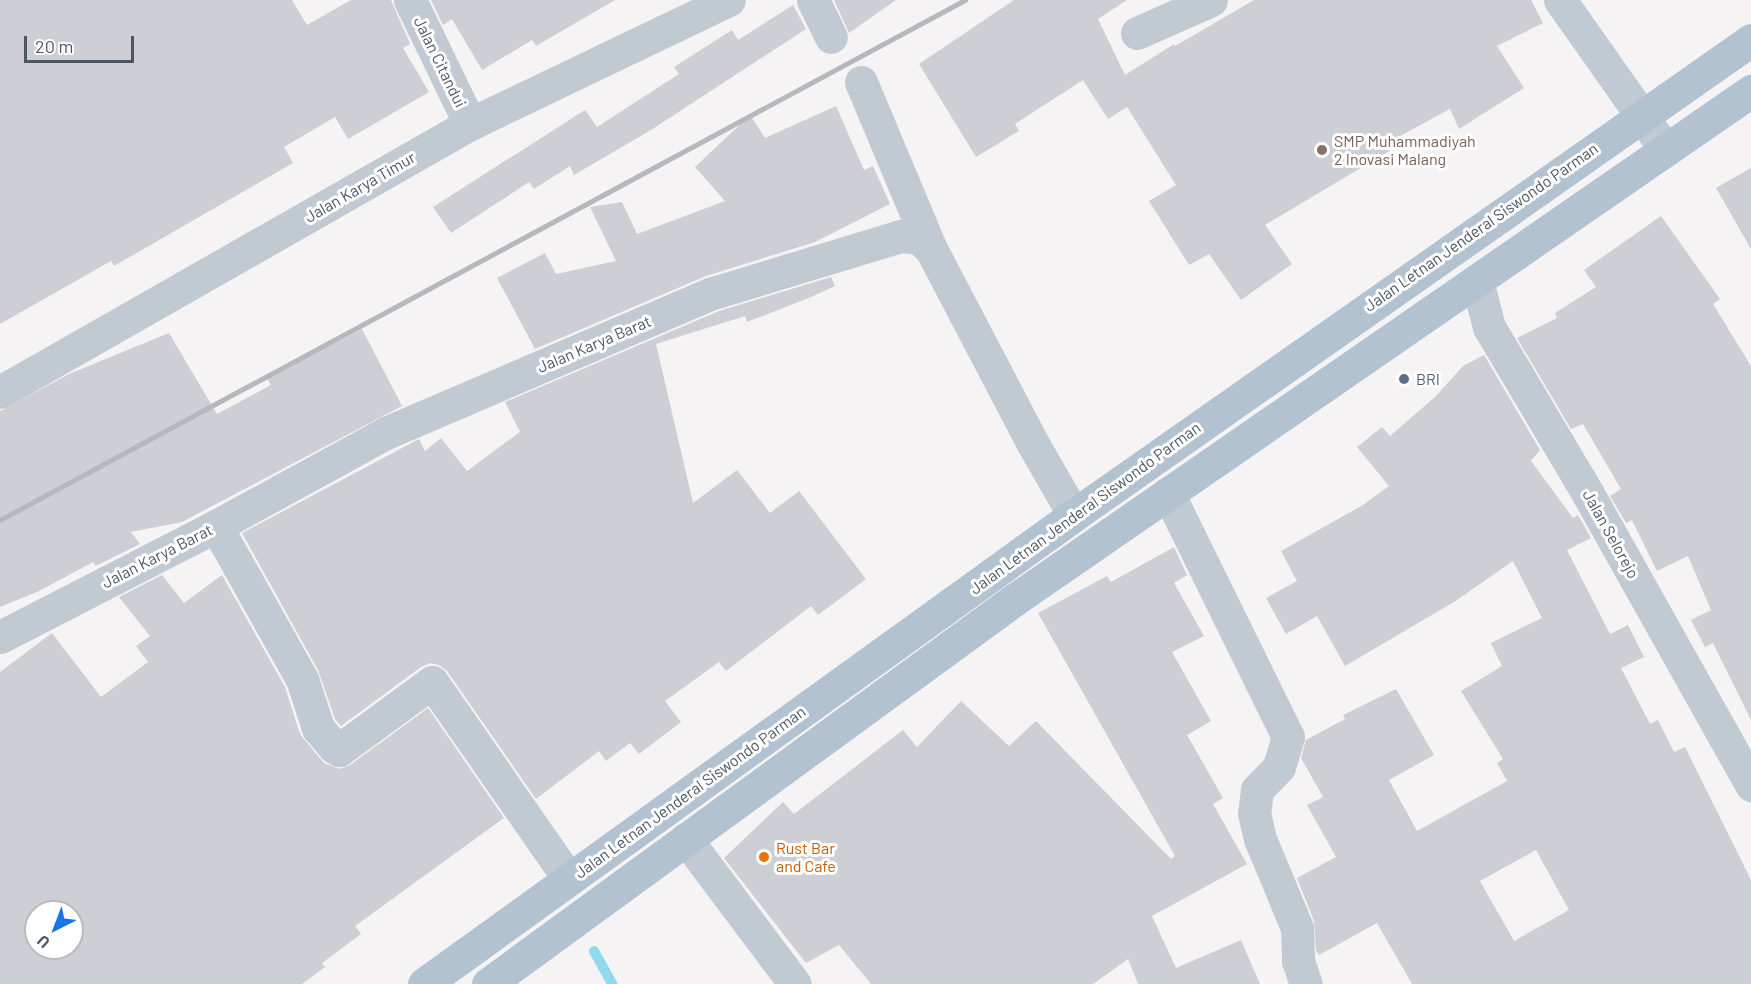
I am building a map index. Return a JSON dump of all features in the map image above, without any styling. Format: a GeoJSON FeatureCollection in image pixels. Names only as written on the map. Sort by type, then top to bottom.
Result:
{"type":"FeatureCollection","features":[{"type":"Feature","properties":{"kind":"main road","name":"Jalan Letnan Jenderal Siswondo Parman"},"geometry":{"type":"LineString","coordinates":[[424,984],[1074,515],[1751,40]]}},
{"type":"Feature","properties":{"kind":"main road","name":"Jalan Letnan Jenderal Siswondo Parman"},"geometry":{"type":"LineString","coordinates":[[488,984],[1014,600],[1751,91]]}},
{"type":"Feature","properties":{"kind":"street","name":"Jalan Citandui"},"geometry":{"type":"LineString","coordinates":[[410,0],[470,124]]}},
{"type":"Feature","properties":{"kind":"street","name":"Jalan Karya Timur"},"geometry":{"type":"LineString","coordinates":[[0,392],[470,124],[729,0]]}},
{"type":"Feature","properties":{"kind":"street"},"geometry":{"type":"LineString","coordinates":[[813,0],[831,37]]}},
{"type":"Feature","properties":{"kind":"street"},"geometry":{"type":"LineString","coordinates":[[1137,33],[1210,0]]}},
{"type":"Feature","properties":{"kind":"street"},"geometry":{"type":"LineString","coordinates":[[1560,0],[1665,149]]}},
{"type":"Feature","properties":{"kind":"street"},"geometry":{"type":"LineString","coordinates":[[861,82],[931,249],[1033,444],[1074,515]]}},
{"type":"Feature","properties":{"kind":"street","name":"Jalan Karya Barat"},"geometry":{"type":"LineString","coordinates":[[0,637],[216,525],[388,432],[713,293],[902,236],[919,238],[931,249]]}},
{"type":"Feature","properties":{"kind":"street","name":"Jalan Selorejo"},"geometry":{"type":"LineString","coordinates":[[1478,281],[1489,327],[1588,494],[1751,785]]}},
{"type":"Feature","properties":{"kind":"street"},"geometry":{"type":"LineString","coordinates":[[1168,493],[1288,737],[1279,767],[1257,790],[1254,813],[1260,840],[1297,928],[1298,961],[1306,984]]}},
{"type":"Feature","properties":{"kind":"street"},"geometry":{"type":"LineString","coordinates":[[216,525],[302,679],[318,728],[334,747],[339,750],[432,682],[569,879]]}},
{"type":"Feature","properties":{"kind":"street"},"geometry":{"type":"LineString","coordinates":[[686,839],[795,984]]}},
{"type":"Feature","properties":{"kind":"building"},"geometry":{"type":"Polygon","coordinates":[[[0,0],[292,0],[307,25],[351,0],[391,0],[410,44],[403,48],[429,92],[348,139],[335,117],[284,147],[293,163],[114,266],[111,261],[0,324],[0,0]]]}},
{"type":"Feature","properties":{"kind":"building"},"geometry":{"type":"Polygon","coordinates":[[[431,0],[615,0],[536,46],[532,40],[482,70],[452,19],[443,25],[431,0]]]}},
{"type":"Feature","properties":{"kind":"building"},"geometry":{"type":"Polygon","coordinates":[[[834,0],[896,0],[849,33],[834,0]]]}},
{"type":"Feature","properties":{"kind":"building"},"geometry":{"type":"Polygon","coordinates":[[[1014,0],[1127,0],[1098,19],[1125,75],[1174,44],[1175,46],[1254,0],[1531,0],[1543,23],[1497,46],[1524,88],[1459,129],[1450,109],[1387,143],[1391,150],[1265,225],[1292,264],[1241,300],[1209,254],[1189,265],[1149,201],[1176,185],[1127,107],[1108,119],[1083,80],[1015,124],[1019,131],[976,157],[919,64],[1014,0]]]}},
{"type":"Feature","properties":{"kind":"building"},"geometry":{"type":"Polygon","coordinates":[[[793,5],[806,29],[651,130],[574,175],[570,166],[534,189],[529,182],[451,233],[433,207],[585,110],[597,127],[679,74],[674,67],[732,30],[738,40],[793,5]]]}},
{"type":"Feature","properties":{"kind":"building"},"geometry":{"type":"Polygon","coordinates":[[[836,106],[864,170],[873,166],[890,204],[815,242],[706,276],[535,349],[497,278],[545,253],[556,274],[616,261],[590,207],[622,202],[637,234],[725,201],[695,167],[750,115],[765,138],[836,106]]]}},
{"type":"Feature","properties":{"kind":"building"},"geometry":{"type":"Polygon","coordinates":[[[1751,168],[1751,249],[1716,188],[1751,168]]]}},
{"type":"Feature","properties":{"kind":"building"},"geometry":{"type":"Polygon","coordinates":[[[1661,216],[1720,299],[1713,304],[1751,366],[1751,720],[1713,643],[1705,647],[1691,620],[1711,610],[1688,556],[1657,571],[1632,520],[1626,523],[1610,496],[1621,489],[1583,424],[1571,429],[1517,338],[1557,318],[1555,313],[1596,287],[1584,270],[1661,216]]]}},
{"type":"Feature","properties":{"kind":"building"},"geometry":{"type":"Polygon","coordinates":[[[831,277],[835,286],[747,322],[745,316],[656,344],[693,503],[737,470],[770,513],[799,491],[866,579],[818,615],[811,606],[726,671],[719,662],[665,701],[681,722],[639,754],[630,743],[606,761],[599,751],[536,799],[447,671],[439,665],[430,663],[421,667],[341,726],[335,719],[318,670],[242,533],[419,439],[425,451],[441,438],[467,471],[520,432],[505,402],[719,311],[831,277]]]}},
{"type":"Feature","properties":{"kind":"building"},"geometry":{"type":"Polygon","coordinates":[[[362,329],[402,406],[182,522],[131,532],[140,544],[96,566],[93,562],[39,591],[0,607],[0,411],[69,374],[169,333],[217,414],[271,385],[267,378],[362,329]]]}},
{"type":"Feature","properties":{"kind":"building"},"geometry":{"type":"Polygon","coordinates":[[[1484,355],[1540,450],[1531,461],[1573,518],[1578,515],[1591,538],[1567,550],[1610,634],[1628,625],[1644,657],[1621,668],[1650,724],[1658,720],[1674,752],[1685,747],[1751,880],[1751,984],[1412,984],[1377,923],[1319,955],[1316,950],[1314,921],[1297,878],[1336,857],[1307,805],[1323,797],[1301,758],[1306,740],[1345,719],[1343,715],[1396,689],[1434,755],[1389,780],[1417,831],[1507,781],[1497,763],[1503,759],[1461,691],[1502,666],[1491,643],[1542,618],[1513,561],[1454,602],[1345,666],[1317,616],[1286,634],[1266,598],[1297,581],[1281,551],[1363,505],[1389,486],[1357,447],[1382,427],[1390,436],[1435,397],[1463,366],[1484,355]],[[1536,850],[1480,881],[1514,941],[1569,910],[1536,850]]]}},
{"type":"Feature","properties":{"kind":"building"},"geometry":{"type":"Polygon","coordinates":[[[1174,547],[1187,575],[1174,583],[1204,636],[1172,652],[1211,721],[1187,735],[1223,798],[1213,804],[1247,864],[1152,916],[1176,968],[1241,940],[1260,984],[1138,984],[1128,959],[1093,984],[871,984],[839,945],[806,963],[724,858],[783,802],[794,814],[903,730],[917,747],[961,701],[1009,746],[1036,721],[1171,859],[1175,856],[1038,613],[1107,576],[1111,582],[1174,547]]]}},
{"type":"Feature","properties":{"kind":"building"},"geometry":{"type":"Polygon","coordinates":[[[162,575],[184,603],[222,575],[285,687],[300,734],[324,763],[339,769],[350,765],[428,708],[504,818],[355,926],[361,934],[322,963],[325,967],[302,984],[0,984],[0,672],[52,633],[101,697],[148,662],[136,646],[150,636],[119,597],[162,575]]]}},
{"type":"Feature","properties":{"kind":"waterway"},"geometry":{"type":"LineString","coordinates":[[594,951],[612,984]]}},
{"type":"Feature","properties":{"kind":"railway"},"geometry":{"type":"LineString","coordinates":[[0,520],[965,0]]}},
{"type":"Feature","properties":{"kind":"place","name":"SMP Muhammadiyah 2 Inovasi Malang"},"geometry":{"type":"Point","coordinates":[1322,150]}},
{"type":"Feature","properties":{"kind":"place","name":"BRI"},"geometry":{"type":"Point","coordinates":[1404,379]}},
{"type":"Feature","properties":{"kind":"place","name":"Rust Bar and Cafe"},"geometry":{"type":"Point","coordinates":[764,857]}}]}
